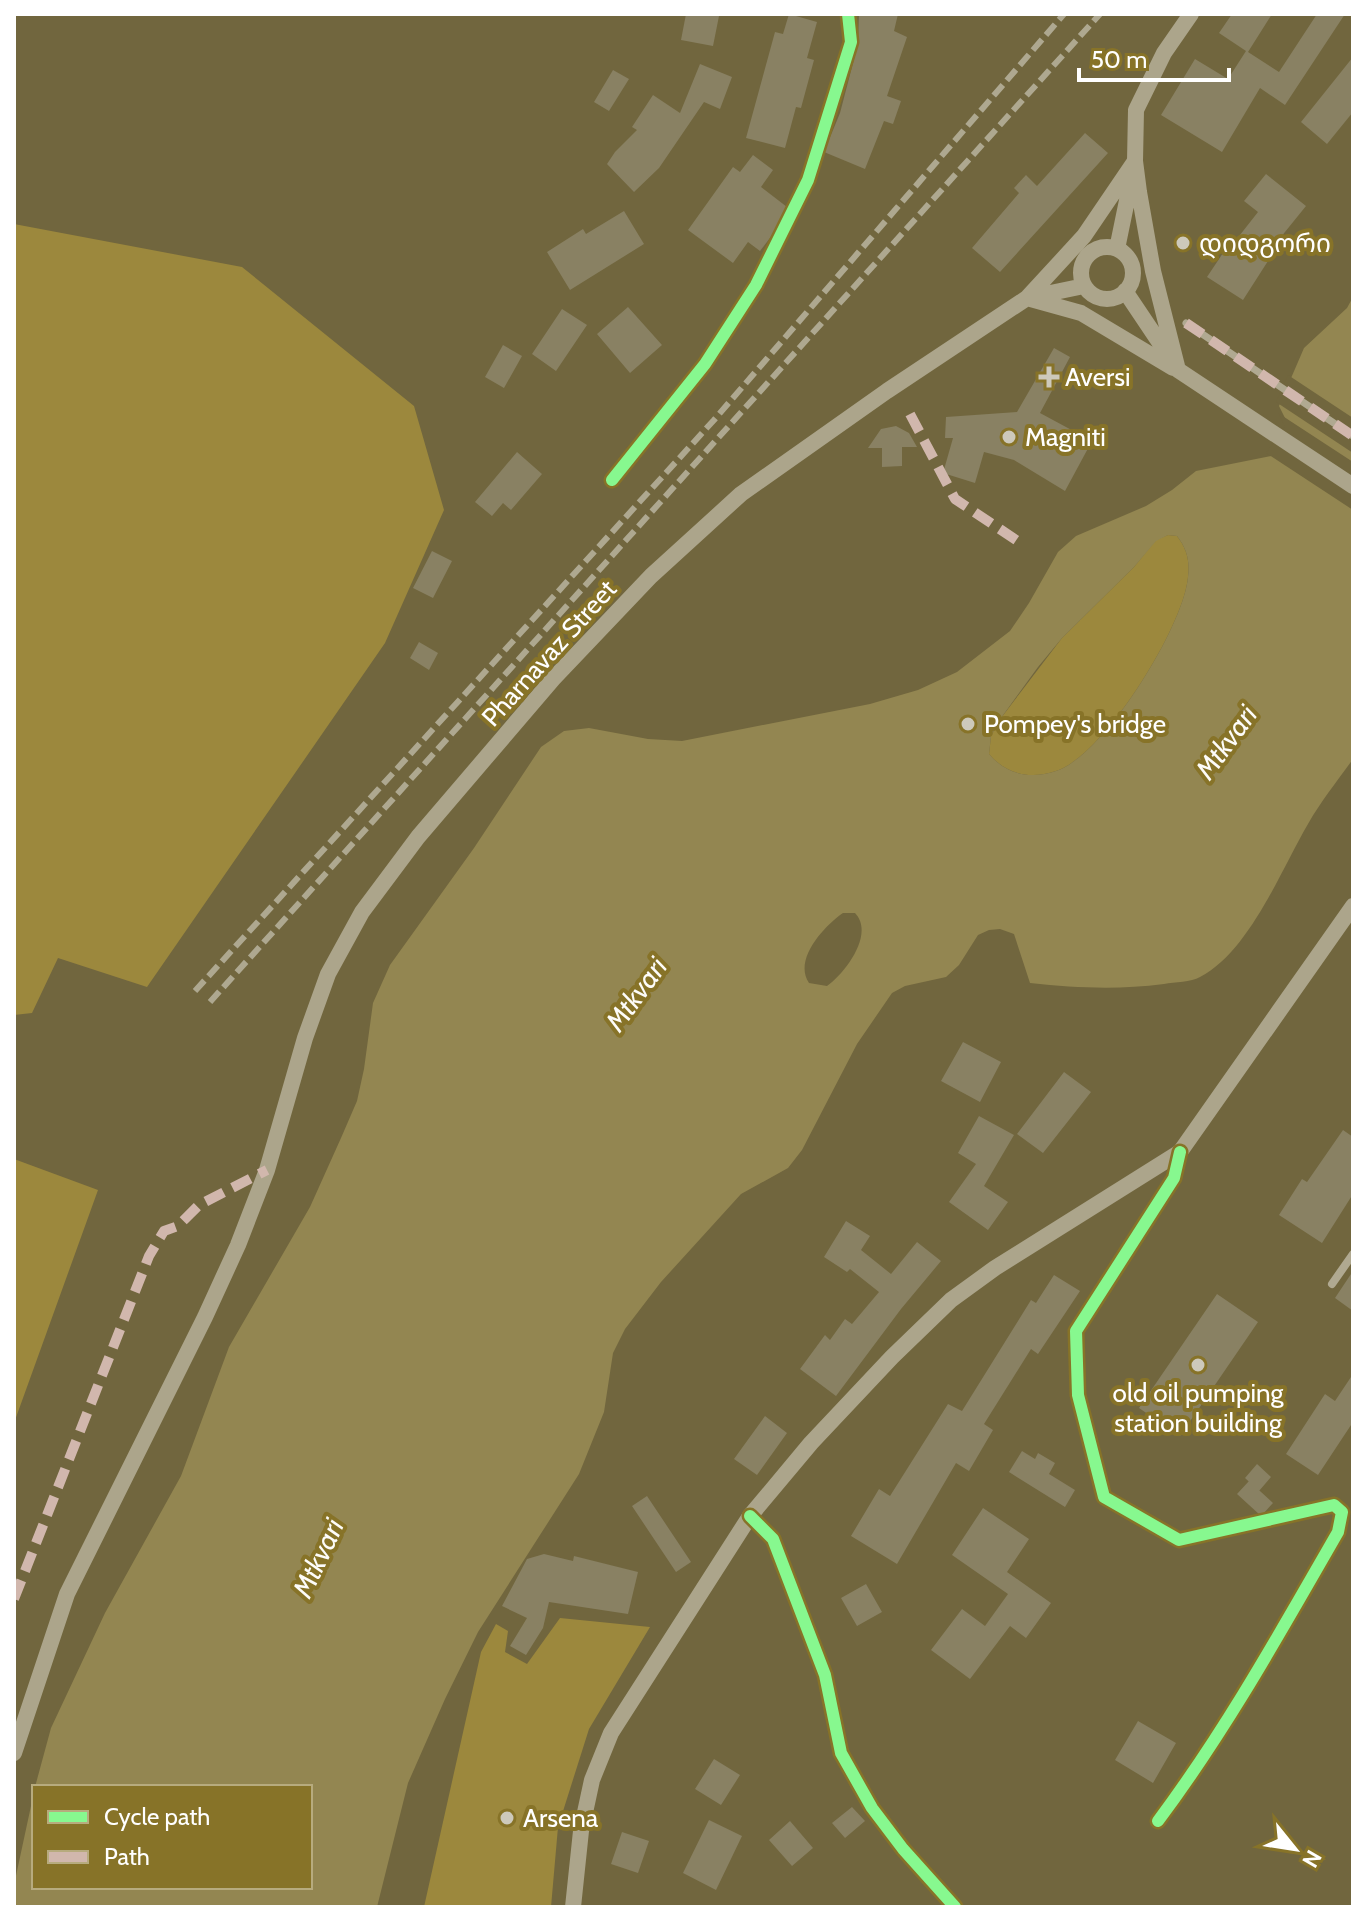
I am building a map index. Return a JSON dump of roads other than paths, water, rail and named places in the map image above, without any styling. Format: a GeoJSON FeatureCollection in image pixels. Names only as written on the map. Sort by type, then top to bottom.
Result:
{"type":"FeatureCollection","features":[{"type":"Feature","properties":{"kind":"main road"},"geometry":{"type":"LineString","coordinates":[[1178,370],[1146,238],[1135,161],[1136,110],[1164,53],[1191,14]]}},
{"type":"Feature","properties":{"kind":"main road"},"geometry":{"type":"LineString","coordinates":[[1117,249],[1135,161]]}},
{"type":"Feature","properties":{"kind":"main road"},"geometry":{"type":"LineString","coordinates":[[1027,298],[1084,236],[1135,161]]}},
{"type":"Feature","properties":{"kind":"main road"},"geometry":{"type":"LineString","coordinates":[[1101,248],[1117,249],[1124,253],[1132,268],[1132,277],[1125,291],[1110,299],[1095,297],[1084,286],[1080,271],[1087,256],[1101,248]]}},
{"type":"Feature","properties":{"kind":"main road"},"geometry":{"type":"LineString","coordinates":[[1027,298],[1084,286]]}},
{"type":"Feature","properties":{"kind":"main road"},"geometry":{"type":"LineString","coordinates":[[1125,291],[1178,370]]}},
{"type":"Feature","properties":{"kind":"main road"},"geometry":{"type":"LineString","coordinates":[[1027,298],[1081,313],[1178,370],[1353,486]]}},
{"type":"Feature","properties":{"kind":"main road","name":"Pharnavaz Street"},"geometry":{"type":"LineString","coordinates":[[14,1753],[67,1594],[238,1245],[267,1170],[305,1038],[328,974],[362,912],[418,837],[553,679],[651,576],[741,494],[887,391],[1027,298]]}},
{"type":"Feature","properties":{"kind":"main road"},"geometry":{"type":"LineString","coordinates":[[573,1907],[581,1831],[592,1780],[611,1733],[750,1516],[831,1422],[951,1300],[995,1268],[1180,1152],[1353,906]]}},
{"type":"Feature","properties":{"kind":"street"},"geometry":{"type":"LineString","coordinates":[[612,480],[705,364],[762,272],[808,180],[851,42],[848,14]]}},
{"type":"Feature","properties":{"kind":"street"},"geometry":{"type":"LineString","coordinates":[[1186,323],[1353,436]]}},
{"type":"Feature","properties":{"kind":"street"},"geometry":{"type":"LineString","coordinates":[[1158,1821],[1200,1765],[1255,1675],[1338,1532],[1342,1512],[1334,1505],[1179,1540],[1104,1497],[1078,1395],[1076,1331],[1174,1178],[1180,1152]]}},
{"type":"Feature","properties":{"kind":"street"},"geometry":{"type":"LineString","coordinates":[[1332,1284],[1353,1254]]}},
{"type":"Feature","properties":{"kind":"street"},"geometry":{"type":"LineString","coordinates":[[750,1516],[773,1539],[825,1675],[841,1753],[872,1808],[903,1849],[955,1907]]}},
{"type":"Feature","properties":{"kind":"water","name":"Mtkvari"},"geometry":{"type":"Polygon","coordinates":[[[1353,297],[1353,759],[1313,815],[1262,908],[1234,949],[1218,965],[1192,980],[1130,987],[1064,986],[1030,983],[1014,934],[1000,929],[989,930],[978,935],[959,965],[946,977],[905,986],[892,993],[857,1044],[802,1150],[788,1168],[741,1194],[661,1282],[625,1329],[613,1353],[604,1412],[579,1474],[478,1632],[408,1783],[377,1907],[14,1907],[14,1885],[32,1801],[32,1889],[312,1889],[312,1785],[36,1785],[51,1728],[105,1613],[181,1476],[229,1347],[310,1207],[357,1101],[373,1003],[390,965],[474,848],[541,747],[564,731],[589,728],[648,739],[682,741],[870,704],[918,690],[957,672],[1010,631],[1058,552],[1076,536],[1146,506],[1196,471],[1271,456],[1289,426],[1279,406],[1304,348],[1347,308],[1353,297]],[[1168,535],[1156,541],[1038,667],[991,736],[989,754],[996,761],[1011,771],[1028,775],[1056,771],[1075,760],[1118,716],[1157,656],[1183,599],[1189,566],[1177,536],[1168,535]],[[843,913],[827,926],[813,944],[805,964],[809,983],[827,986],[849,963],[862,931],[855,913],[843,913]]]}},
{"type":"Feature","properties":{"kind":"railway"},"geometry":{"type":"LineString","coordinates":[[195,991],[714,420],[1064,14]]}},
{"type":"Feature","properties":{"kind":"railway"},"geometry":{"type":"LineString","coordinates":[[210,1002],[1100,14]]}},
{"type":"Feature","properties":{"kind":"place","name":"დიდგორი"},"geometry":{"type":"Point","coordinates":[1183,243]}},
{"type":"Feature","properties":{"kind":"place","name":"Aversi"},"geometry":{"type":"Point","coordinates":[1049,377]}},
{"type":"Feature","properties":{"kind":"place","name":"Magniti"},"geometry":{"type":"Point","coordinates":[1009,437]}},
{"type":"Feature","properties":{"kind":"place","name":"Pompey's bridge"},"geometry":{"type":"Point","coordinates":[968,724]}},
{"type":"Feature","properties":{"kind":"place","name":"old oil pumping station building"},"geometry":{"type":"Point","coordinates":[1198,1365]}},
{"type":"Feature","properties":{"kind":"place","name":"Arsena"},"geometry":{"type":"Point","coordinates":[507,1818]}}]}
